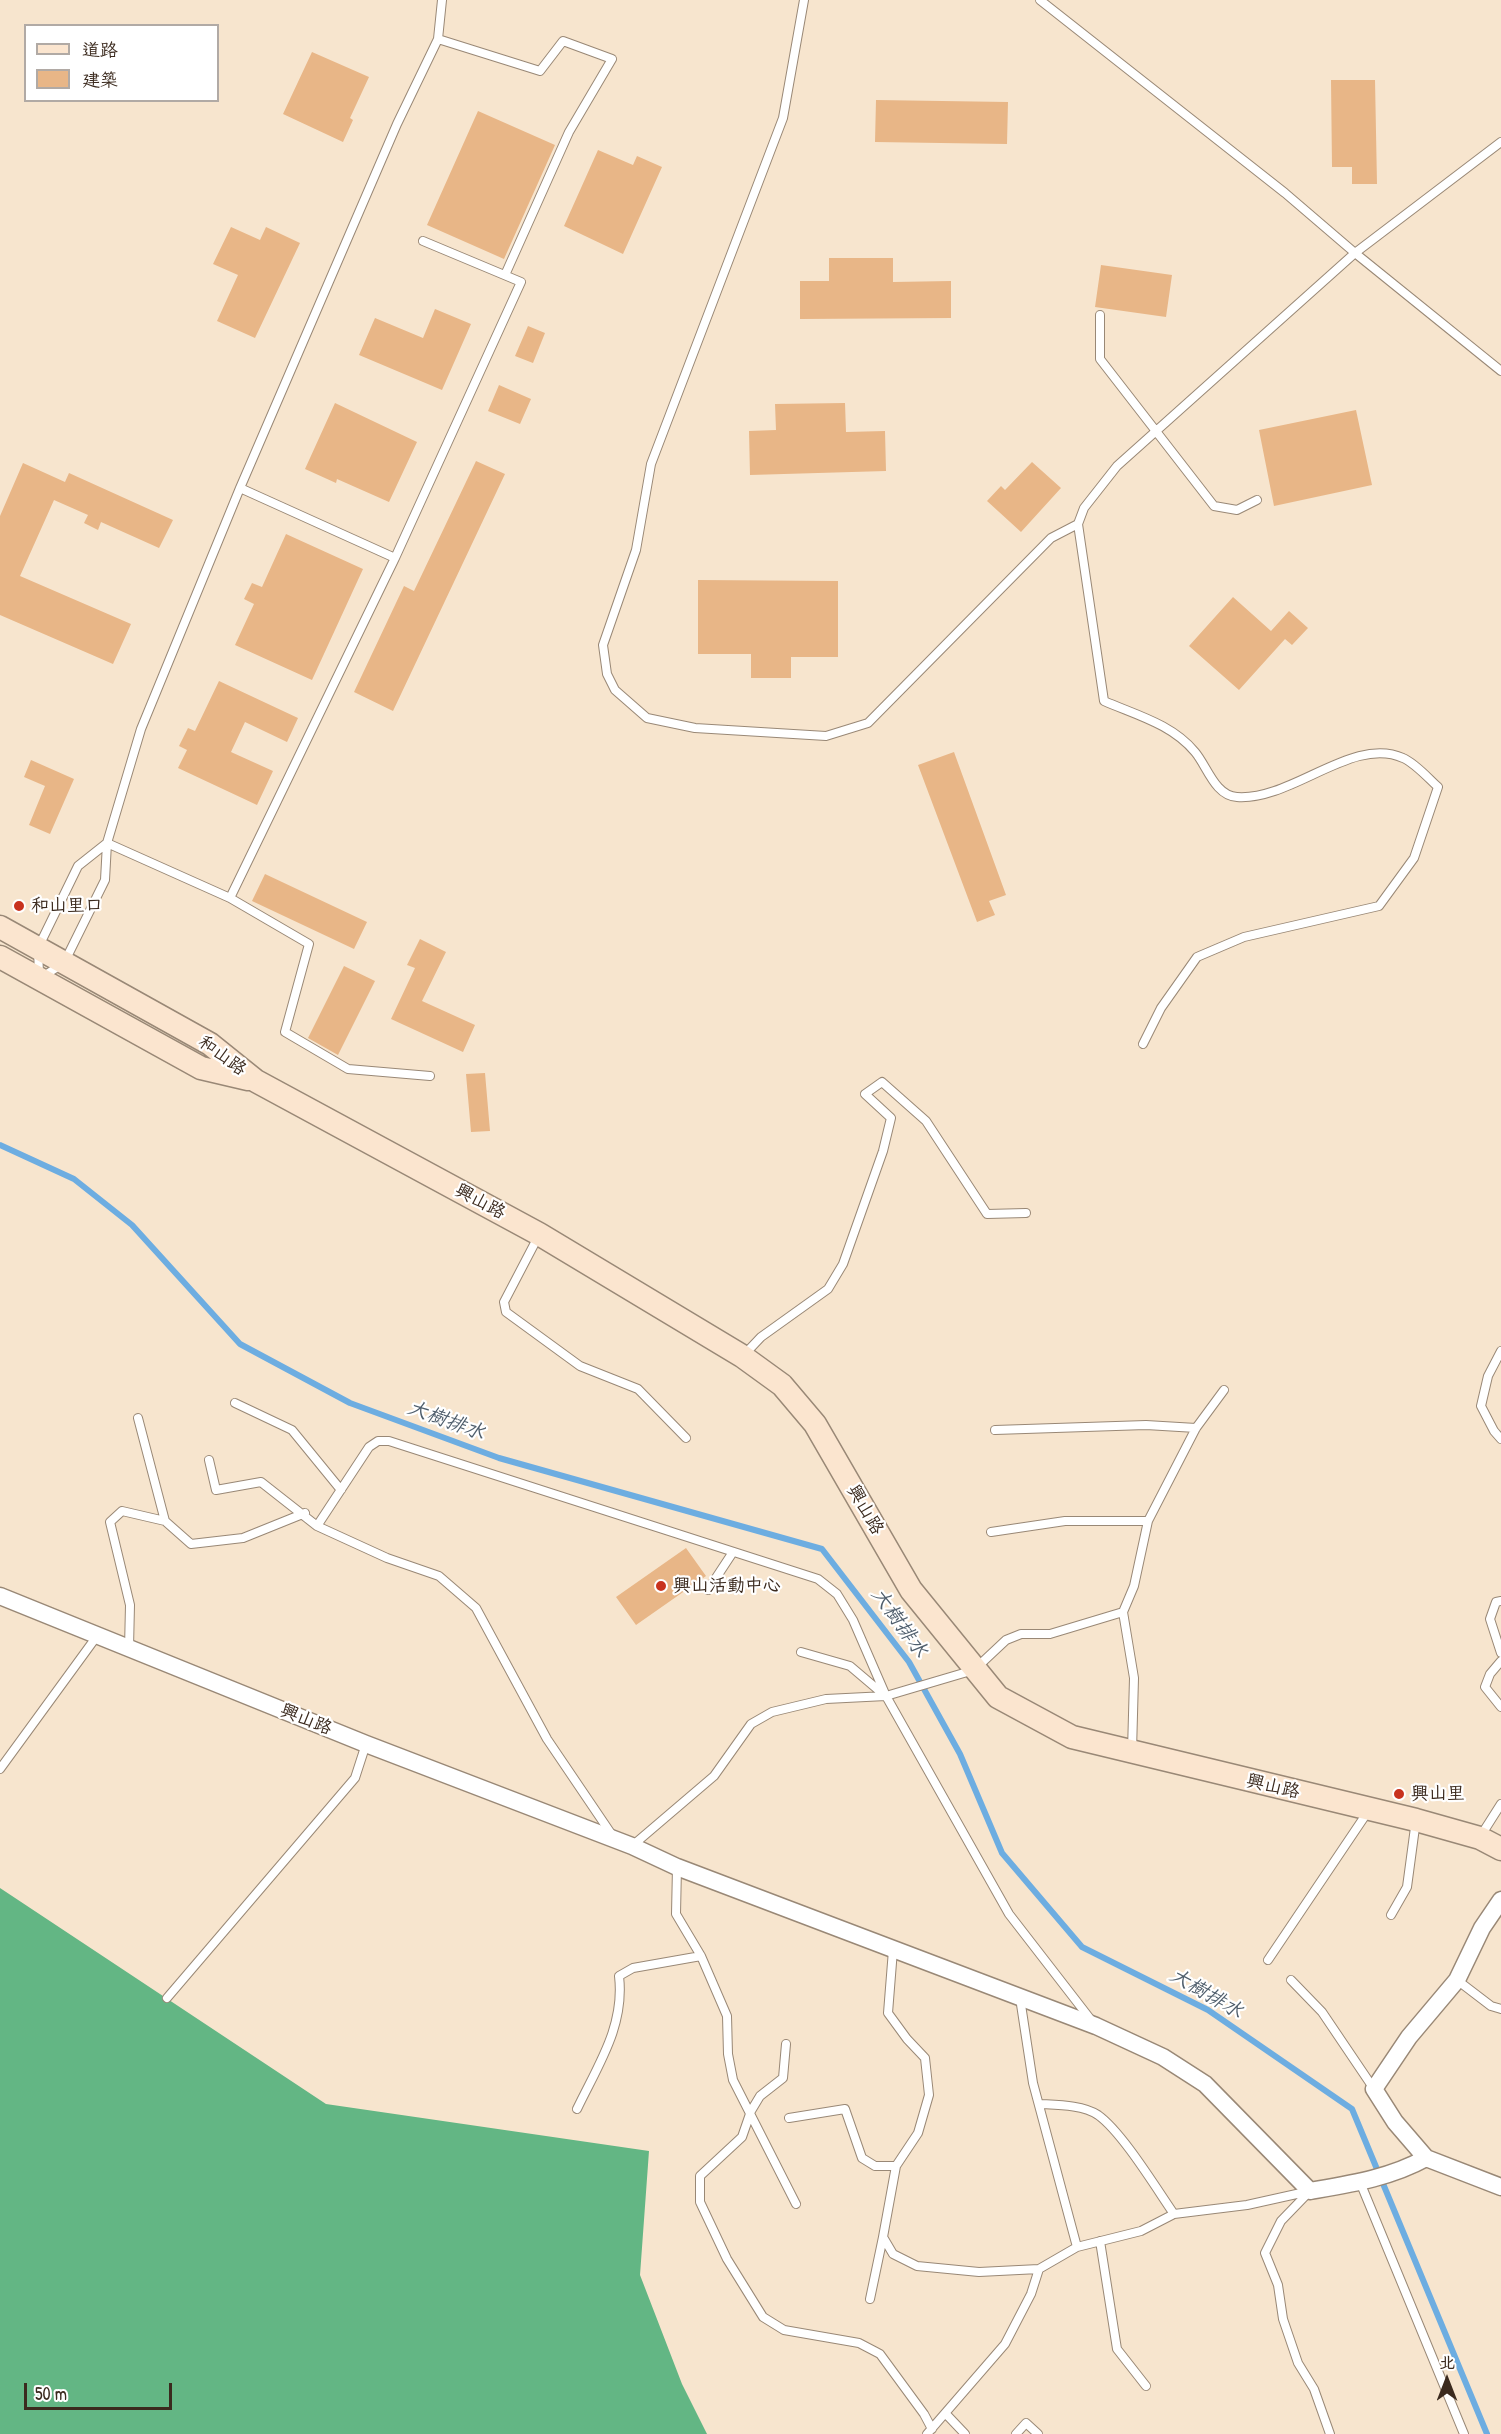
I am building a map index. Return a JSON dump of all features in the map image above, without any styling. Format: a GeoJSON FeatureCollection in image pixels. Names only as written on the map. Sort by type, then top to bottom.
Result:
{"type":"FeatureCollection","features":[{"type":"Feature","properties":{"kind":"main road","name":"和山路"},"geometry":{"type":"LineString","coordinates":[[0,927],[210,1044],[256,1081]]}},
{"type":"Feature","properties":{"kind":"main road","name":"和山路"},"geometry":{"type":"LineString","coordinates":[[0,957],[201,1068],[256,1081]]}},
{"type":"Feature","properties":{"kind":"main road","name":"興山路"},"geometry":{"type":"LineString","coordinates":[[256,1081],[539,1234],[742,1356],[782,1385],[815,1424],[911,1590],[998,1697],[1072,1737],[1132,1754],[1416,1820],[1480,1838],[1501,1849]]}},
{"type":"Feature","properties":{"kind":"street","name":"興山路"},"geometry":{"type":"LineString","coordinates":[[0,1596],[366,1744],[632,1846],[677,1867],[1096,2026],[1163,2057],[1205,2084],[1310,2191]]}},
{"type":"Feature","properties":{"kind":"street"},"geometry":{"type":"LineString","coordinates":[[1501,1900],[1482,1928],[1457,1980],[1409,2037],[1374,2089],[1395,2122],[1426,2158],[1501,2187]]}},
{"type":"Feature","properties":{"kind":"street"},"geometry":{"type":"LineString","coordinates":[[1310,2191],[1365,2181],[1410,2167],[1426,2158]]}},
{"type":"Feature","properties":{"kind":"lane"},"geometry":{"type":"LineString","coordinates":[[39,979],[64,963],[105,880],[107,843],[141,729],[240,488],[397,124],[438,39],[442,0]]}},
{"type":"Feature","properties":{"kind":"lane"},"geometry":{"type":"LineString","coordinates":[[804,0],[783,118],[651,464],[636,550],[603,645],[607,674],[615,690],[648,718],[695,728],[826,736],[868,723],[1051,537],[1078,524]]}},
{"type":"Feature","properties":{"kind":"lane"},"geometry":{"type":"LineString","coordinates":[[1040,0],[1286,193],[1355,253],[1501,371]]}},
{"type":"Feature","properties":{"kind":"lane"},"geometry":{"type":"LineString","coordinates":[[438,39],[540,71],[563,41],[612,58],[569,132],[505,275]]}},
{"type":"Feature","properties":{"kind":"lane"},"geometry":{"type":"LineString","coordinates":[[1143,1044],[1161,1008],[1197,957],[1244,937],[1379,906],[1414,858],[1438,787],[1403,758],[1365,752],[1297,783],[1256,796],[1234,797],[1215,784],[1195,752],[1172,729],[1104,701],[1078,524],[1084,508],[1117,466],[1355,253],[1501,142]]}},
{"type":"Feature","properties":{"kind":"lane"},"geometry":{"type":"LineString","coordinates":[[230,898],[395,558],[521,282],[423,241]]}},
{"type":"Feature","properties":{"kind":"lane"},"geometry":{"type":"LineString","coordinates":[[1100,315],[1100,359],[1214,506],[1237,510],[1257,500]]}},
{"type":"Feature","properties":{"kind":"lane"},"geometry":{"type":"LineString","coordinates":[[240,488],[395,558]]}},
{"type":"Feature","properties":{"kind":"lane"},"geometry":{"type":"LineString","coordinates":[[107,843],[230,898],[309,944],[285,1032],[348,1069],[430,1076]]}},
{"type":"Feature","properties":{"kind":"lane"},"geometry":{"type":"LineString","coordinates":[[39,979],[38,948],[78,866],[107,843]]}},
{"type":"Feature","properties":{"kind":"lane"},"geometry":{"type":"LineString","coordinates":[[742,1356],[761,1337],[828,1289],[843,1264],[883,1151],[891,1118],[865,1094],[882,1082],[926,1121],[987,1214],[1026,1213]]}},
{"type":"Feature","properties":{"kind":"lane"},"geometry":{"type":"LineString","coordinates":[[539,1234],[504,1302],[506,1312],[579,1366],[638,1389],[687,1438]]}},
{"type":"Feature","properties":{"kind":"lane"},"geometry":{"type":"LineString","coordinates":[[1501,1351],[1488,1376],[1481,1406],[1501,1439]]}},
{"type":"Feature","properties":{"kind":"lane"},"geometry":{"type":"LineString","coordinates":[[1132,1754],[1134,1678],[1123,1612],[1134,1586],[1148,1521],[1196,1428],[1224,1390]]}},
{"type":"Feature","properties":{"kind":"lane"},"geometry":{"type":"LineString","coordinates":[[235,1403],[292,1430],[341,1490]]}},
{"type":"Feature","properties":{"kind":"lane"},"geometry":{"type":"LineString","coordinates":[[138,1418],[165,1521]]}},
{"type":"Feature","properties":{"kind":"lane"},"geometry":{"type":"LineString","coordinates":[[995,1430],[1146,1425],[1196,1428]]}},
{"type":"Feature","properties":{"kind":"lane"},"geometry":{"type":"LineString","coordinates":[[317,1526],[369,1448],[378,1441],[389,1441],[818,1579],[837,1594],[853,1620],[886,1696],[1009,1914],[1096,2026]]}},
{"type":"Feature","properties":{"kind":"lane"},"geometry":{"type":"LineString","coordinates":[[208,1460],[216,1490],[261,1482],[305,1514],[317,1526],[387,1558],[439,1576],[476,1608],[547,1739],[614,1839]]}},
{"type":"Feature","properties":{"kind":"lane"},"geometry":{"type":"LineString","coordinates":[[129,1649],[130,1605],[110,1522],[122,1511],[165,1521],[190,1544],[243,1538],[305,1514]]}},
{"type":"Feature","properties":{"kind":"lane"},"geometry":{"type":"LineString","coordinates":[[991,1532],[1065,1521],[1148,1521]]}},
{"type":"Feature","properties":{"kind":"lane"},"geometry":{"type":"LineString","coordinates":[[708,1590],[733,1552]]}},
{"type":"Feature","properties":{"kind":"lane"},"geometry":{"type":"LineString","coordinates":[[1501,1601],[1496,1602],[1490,1619],[1501,1653]]}},
{"type":"Feature","properties":{"kind":"lane"},"geometry":{"type":"LineString","coordinates":[[632,1846],[714,1776],[751,1724],[772,1712],[826,1699],[886,1696],[974,1670],[1006,1640],[1021,1634],[1050,1634],[1123,1612]]}},
{"type":"Feature","properties":{"kind":"lane"},"geometry":{"type":"LineString","coordinates":[[0,1769],[97,1636]]}},
{"type":"Feature","properties":{"kind":"lane"},"geometry":{"type":"LineString","coordinates":[[801,1652],[850,1666],[886,1696]]}},
{"type":"Feature","properties":{"kind":"lane"},"geometry":{"type":"LineString","coordinates":[[1501,1661],[1490,1674],[1485,1687],[1501,1707]]}},
{"type":"Feature","properties":{"kind":"lane"},"geometry":{"type":"LineString","coordinates":[[167,1998],[355,1778],[366,1744]]}},
{"type":"Feature","properties":{"kind":"lane"},"geometry":{"type":"LineString","coordinates":[[1480,1838],[1501,1804]]}},
{"type":"Feature","properties":{"kind":"lane"},"geometry":{"type":"LineString","coordinates":[[1268,1960],[1369,1809]]}},
{"type":"Feature","properties":{"kind":"lane"},"geometry":{"type":"LineString","coordinates":[[1391,1915],[1407,1887],[1416,1820]]}},
{"type":"Feature","properties":{"kind":"lane"},"geometry":{"type":"LineString","coordinates":[[677,1867],[676,1914],[701,1956],[727,2016],[728,2054],[733,2080],[796,2204]]}},
{"type":"Feature","properties":{"kind":"lane"},"geometry":{"type":"LineString","coordinates":[[870,2299],[896,2166],[918,2133],[929,2095],[926,2058],[907,2039],[888,2013],[893,1950]]}},
{"type":"Feature","properties":{"kind":"lane"},"geometry":{"type":"LineString","coordinates":[[577,2109],[618,2023],[622,1997],[620,1976],[633,1968],[701,1956]]}},
{"type":"Feature","properties":{"kind":"lane"},"geometry":{"type":"LineString","coordinates":[[1291,1980],[1322,2012],[1374,2089]]}},
{"type":"Feature","properties":{"kind":"lane"},"geometry":{"type":"LineString","coordinates":[[1457,1980],[1491,2006],[1501,2009]]}},
{"type":"Feature","properties":{"kind":"lane"},"geometry":{"type":"LineString","coordinates":[[1020,1998],[1033,2083],[1077,2247]]}},
{"type":"Feature","properties":{"kind":"lane"},"geometry":{"type":"LineString","coordinates":[[786,2044],[783,2078],[760,2096],[750,2111],[742,2137],[700,2176],[700,2202],[727,2259],[763,2317],[784,2331],[859,2343],[880,2354],[924,2414],[929,2432]]}},
{"type":"Feature","properties":{"kind":"lane"},"geometry":{"type":"LineString","coordinates":[[1040,2104],[1068,2105],[1098,2115],[1125,2144],[1174,2214]]}},
{"type":"Feature","properties":{"kind":"lane"},"geometry":{"type":"LineString","coordinates":[[789,2118],[845,2109],[862,2158],[875,2166],[896,2166]]}},
{"type":"Feature","properties":{"kind":"lane"},"geometry":{"type":"LineString","coordinates":[[1365,2181],[1464,2434]]}},
{"type":"Feature","properties":{"kind":"lane"},"geometry":{"type":"LineString","coordinates":[[883,2237],[893,2254],[917,2266],[979,2272],[1040,2269],[1077,2247],[1141,2231],[1174,2214],[1247,2205],[1310,2191]]}},
{"type":"Feature","properties":{"kind":"lane"},"geometry":{"type":"LineString","coordinates":[[1310,2191],[1281,2221],[1265,2253],[1278,2284],[1283,2319],[1298,2363],[1314,2389],[1330,2434]]}},
{"type":"Feature","properties":{"kind":"lane"},"geometry":{"type":"LineString","coordinates":[[1100,2241],[1117,2349],[1146,2386]]}},
{"type":"Feature","properties":{"kind":"lane"},"geometry":{"type":"LineString","coordinates":[[929,2432],[1005,2344],[1031,2294],[1040,2269]]}},
{"type":"Feature","properties":{"kind":"lane"},"geometry":{"type":"LineString","coordinates":[[946,2414],[965,2434]]}},
{"type":"Feature","properties":{"kind":"lane"},"geometry":{"type":"LineString","coordinates":[[1016,2434],[1026,2423],[1038,2434]]}},
{"type":"Feature","properties":{"kind":"green space"},"geometry":{"type":"Polygon","coordinates":[[[0,1888],[326,2104],[649,2151],[640,2275],[682,2384],[707,2434],[0,2434],[0,1888]]]}},
{"type":"Feature","properties":{"kind":"building"},"geometry":{"type":"Polygon","coordinates":[[[312,52],[369,77],[350,118],[353,120],[343,142],[283,114],[312,52]]]}},
{"type":"Feature","properties":{"kind":"building"},"geometry":{"type":"Polygon","coordinates":[[[1331,80],[1375,80],[1377,184],[1352,184],[1352,167],[1332,167],[1331,80]]]}},
{"type":"Feature","properties":{"kind":"building"},"geometry":{"type":"Polygon","coordinates":[[[876,100],[1008,102],[1007,144],[875,142],[876,100]]]}},
{"type":"Feature","properties":{"kind":"building"},"geometry":{"type":"Polygon","coordinates":[[[478,111],[555,145],[504,259],[427,225],[478,111]]]}},
{"type":"Feature","properties":{"kind":"building"},"geometry":{"type":"Polygon","coordinates":[[[598,150],[633,165],[637,156],[662,167],[623,254],[564,226],[598,150]]]}},
{"type":"Feature","properties":{"kind":"building"},"geometry":{"type":"Polygon","coordinates":[[[231,227],[260,240],[266,227],[300,243],[255,338],[217,321],[238,275],[213,264],[231,227]]]}},
{"type":"Feature","properties":{"kind":"building"},"geometry":{"type":"Polygon","coordinates":[[[829,258],[893,258],[893,282],[951,281],[951,318],[800,319],[800,281],[829,281],[829,258]]]}},
{"type":"Feature","properties":{"kind":"building"},"geometry":{"type":"Polygon","coordinates":[[[1101,265],[1172,275],[1166,317],[1095,307],[1101,265]]]}},
{"type":"Feature","properties":{"kind":"building"},"geometry":{"type":"Polygon","coordinates":[[[435,309],[471,324],[442,390],[359,355],[375,318],[423,338],[435,309]]]}},
{"type":"Feature","properties":{"kind":"building"},"geometry":{"type":"Polygon","coordinates":[[[528,326],[545,333],[533,363],[515,356],[528,326]]]}},
{"type":"Feature","properties":{"kind":"building"},"geometry":{"type":"Polygon","coordinates":[[[499,385],[531,399],[520,424],[488,411],[499,385]]]}},
{"type":"Feature","properties":{"kind":"building"},"geometry":{"type":"Polygon","coordinates":[[[335,403],[417,442],[389,502],[337,479],[336,483],[305,469],[335,403]]]}},
{"type":"Feature","properties":{"kind":"building"},"geometry":{"type":"Polygon","coordinates":[[[845,403],[846,432],[885,431],[886,471],[750,475],[749,431],[776,430],[775,404],[845,403]]]}},
{"type":"Feature","properties":{"kind":"building"},"geometry":{"type":"Polygon","coordinates":[[[1356,410],[1372,485],[1274,506],[1259,430],[1356,410]]]}},
{"type":"Feature","properties":{"kind":"building"},"geometry":{"type":"Polygon","coordinates":[[[476,461],[505,474],[393,711],[354,692],[404,586],[414,591],[476,461]]]}},
{"type":"Feature","properties":{"kind":"building"},"geometry":{"type":"Polygon","coordinates":[[[1032,462],[1061,488],[1021,532],[987,501],[1001,486],[1005,490],[1032,462]]]}},
{"type":"Feature","properties":{"kind":"building"},"geometry":{"type":"Polygon","coordinates":[[[23,463],[65,482],[69,473],[173,520],[159,548],[101,522],[98,530],[84,523],[88,515],[54,500],[20,576],[131,624],[113,664],[0,615],[0,516],[23,463]]]}},
{"type":"Feature","properties":{"kind":"building"},"geometry":{"type":"Polygon","coordinates":[[[286,534],[363,569],[312,680],[235,645],[254,604],[244,599],[252,583],[262,587],[286,534]]]}},
{"type":"Feature","properties":{"kind":"building"},"geometry":{"type":"Polygon","coordinates":[[[698,580],[838,581],[838,657],[791,657],[791,678],[751,678],[751,654],[698,654],[698,580]]]}},
{"type":"Feature","properties":{"kind":"building"},"geometry":{"type":"Polygon","coordinates":[[[1233,597],[1271,631],[1289,611],[1308,628],[1292,645],[1285,639],[1239,690],[1189,646],[1233,597]]]}},
{"type":"Feature","properties":{"kind":"building"},"geometry":{"type":"Polygon","coordinates":[[[219,681],[298,718],[287,742],[245,722],[231,752],[273,771],[257,805],[178,768],[187,750],[179,746],[188,728],[195,731],[219,681]]]}},
{"type":"Feature","properties":{"kind":"building"},"geometry":{"type":"Polygon","coordinates":[[[954,752],[1006,895],[989,901],[995,915],[977,922],[918,765],[954,752]]]}},
{"type":"Feature","properties":{"kind":"building"},"geometry":{"type":"Polygon","coordinates":[[[31,760],[74,779],[50,834],[29,825],[45,786],[24,777],[31,760]]]}},
{"type":"Feature","properties":{"kind":"building"},"geometry":{"type":"Polygon","coordinates":[[[265,874],[367,922],[354,949],[252,901],[265,874]]]}},
{"type":"Feature","properties":{"kind":"building"},"geometry":{"type":"Polygon","coordinates":[[[420,939],[446,952],[422,1001],[475,1025],[463,1052],[391,1019],[415,968],[407,965],[420,939]]]}},
{"type":"Feature","properties":{"kind":"building"},"geometry":{"type":"Polygon","coordinates":[[[344,966],[375,981],[338,1055],[308,1038],[344,966]]]}},
{"type":"Feature","properties":{"kind":"building"},"geometry":{"type":"Polygon","coordinates":[[[485,1073],[490,1131],[471,1132],[466,1074],[485,1073]]]}},
{"type":"Feature","properties":{"kind":"building","name":"興山活動中心"},"geometry":{"type":"Polygon","coordinates":[[[686,1548],[706,1576],[636,1625],[616,1597],[686,1548]]]}},
{"type":"Feature","properties":{"kind":"waterway","name":"大樹排水"},"geometry":{"type":"LineString","coordinates":[[0,1145],[74,1179],[132,1225],[240,1344],[350,1403],[499,1458],[822,1549],[909,1662],[960,1754],[1002,1853],[1082,1947],[1208,2010],[1352,2109],[1487,2434]]}},
{"type":"Feature","properties":{"kind":"place","name":"和山里口"},"geometry":{"type":"Point","coordinates":[19,906]}},
{"type":"Feature","properties":{"kind":"place","name":"興山活動中心"},"geometry":{"type":"Point","coordinates":[661,1586]}},
{"type":"Feature","properties":{"kind":"place","name":"興山里"},"geometry":{"type":"Point","coordinates":[1399,1794]}}]}
